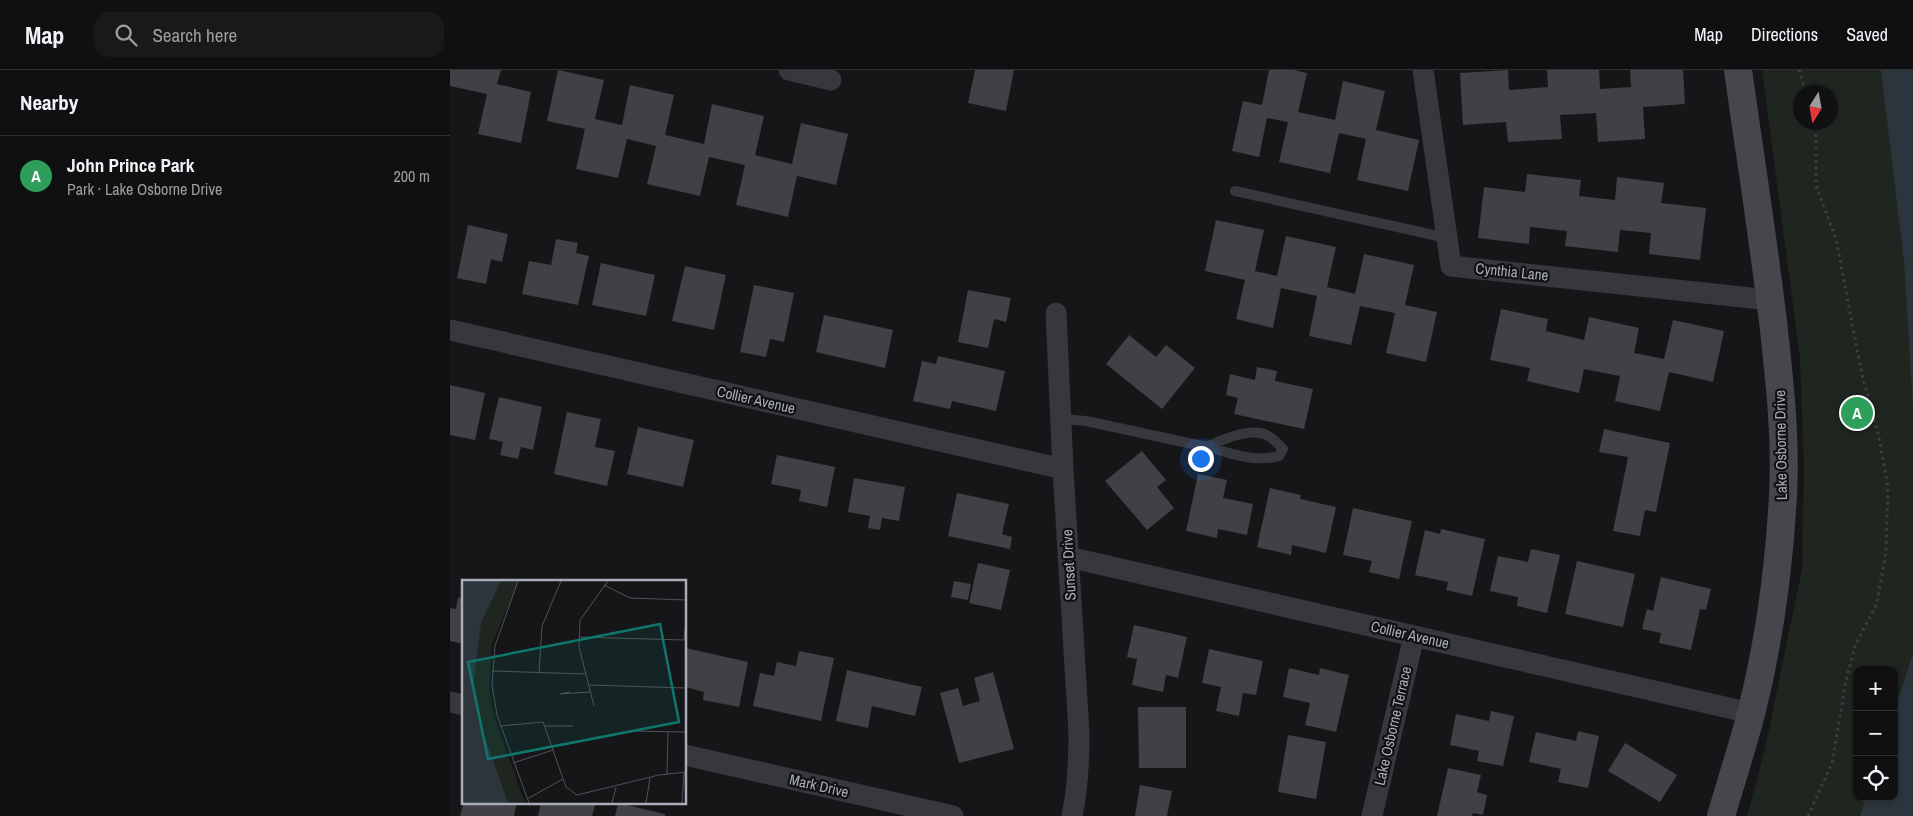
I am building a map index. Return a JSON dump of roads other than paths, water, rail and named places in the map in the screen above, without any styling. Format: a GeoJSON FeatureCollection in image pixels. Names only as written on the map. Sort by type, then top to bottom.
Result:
{"type":"FeatureCollection","features":[{"type":"Feature","properties":{"kind":"street"},"geometry":{"type":"LineString","coordinates":[[789,70],[831,80]]}},
{"type":"Feature","properties":{"kind":"street","name":"Cynthia Lane"},"geometry":{"type":"LineString","coordinates":[[1423,70],[1451,266],[1770,300]]}},
{"type":"Feature","properties":{"kind":"street","name":"Lake Osborne Drive"},"geometry":{"type":"LineString","coordinates":[[1721,816],[1752,713],[1772,607],[1783,496],[1780,386],[1738,70]]}},
{"type":"Feature","properties":{"kind":"street","name":"Sunset Drive"},"geometry":{"type":"LineString","coordinates":[[1056,313],[1063,469],[1079,733],[1079,765],[1072,816]]}},
{"type":"Feature","properties":{"kind":"street","name":"Collier Avenue"},"geometry":{"type":"LineString","coordinates":[[450,330],[1063,469]]}},
{"type":"Feature","properties":{"kind":"street","name":"Collier Avenue"},"geometry":{"type":"LineString","coordinates":[[1068,558],[1752,713]]}},
{"type":"Feature","properties":{"kind":"street","name":"Lake Osborne Terrace"},"geometry":{"type":"LineString","coordinates":[[1372,816],[1414,636]]}},
{"type":"Feature","properties":{"kind":"street","name":"Mark Drive"},"geometry":{"type":"LineString","coordinates":[[686,755],[953,816]]}},
{"type":"Feature","properties":{"kind":"lane"},"geometry":{"type":"LineString","coordinates":[[1235,192],[1447,238]]}},
{"type":"Feature","properties":{"kind":"lane"},"geometry":{"type":"LineString","coordinates":[[1061,420],[1086,421],[1267,460],[1279,456],[1283,449],[1275,440],[1260,433],[1221,439],[1207,447]]}},
{"type":"Feature","properties":{"kind":"place","name":"John Prince Park"},"geometry":{"type":"Point","coordinates":[1857,413]}}]}
